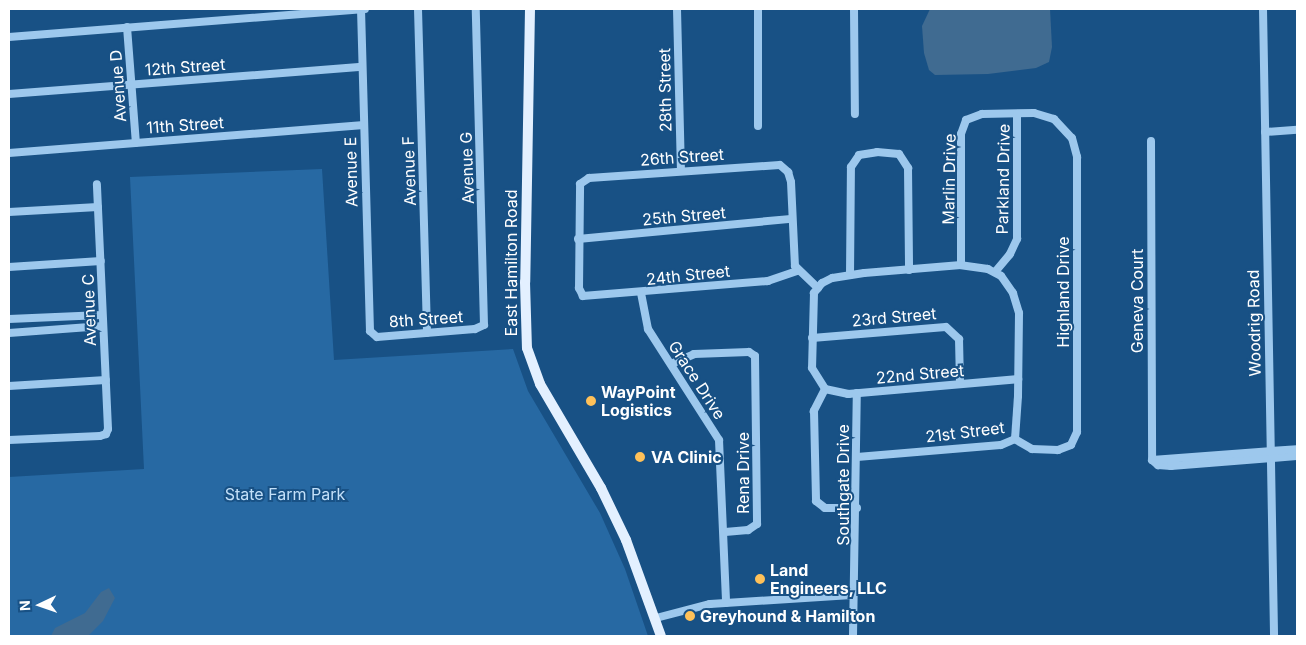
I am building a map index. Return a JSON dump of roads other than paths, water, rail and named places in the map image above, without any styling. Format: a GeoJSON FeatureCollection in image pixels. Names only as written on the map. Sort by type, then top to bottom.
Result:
{"type":"FeatureCollection","features":[{"type":"Feature","properties":{"kind":"main road","name":"East Hamilton Road"},"geometry":{"type":"LineString","coordinates":[[530,9],[525,282],[527,348],[540,384],[614,514],[656,618],[661,636]]}},
{"type":"Feature","properties":{"kind":"street","name":"Avenue E"},"geometry":{"type":"LineString","coordinates":[[361,9],[371,335]]}},
{"type":"Feature","properties":{"kind":"street"},"geometry":{"type":"LineString","coordinates":[[9,37],[365,9]]}},
{"type":"Feature","properties":{"kind":"street","name":"Avenue F"},"geometry":{"type":"LineString","coordinates":[[418,9],[427,333]]}},
{"type":"Feature","properties":{"kind":"street","name":"Avenue G"},"geometry":{"type":"LineString","coordinates":[[476,9],[483,327]]}},
{"type":"Feature","properties":{"kind":"street","name":"28th Street"},"geometry":{"type":"LineString","coordinates":[[677,9],[681,171]]}},
{"type":"Feature","properties":{"kind":"street"},"geometry":{"type":"LineString","coordinates":[[758,9],[758,126]]}},
{"type":"Feature","properties":{"kind":"street"},"geometry":{"type":"LineString","coordinates":[[854,9],[855,114]]}},
{"type":"Feature","properties":{"kind":"street","name":"Woodrig Road"},"geometry":{"type":"LineString","coordinates":[[1263,9],[1269,455],[1274,636]]}},
{"type":"Feature","properties":{"kind":"street","name":"Avenue D"},"geometry":{"type":"LineString","coordinates":[[127,27],[136,143]]}},
{"type":"Feature","properties":{"kind":"street","name":"12th Street"},"geometry":{"type":"LineString","coordinates":[[9,94],[362,67]]}},
{"type":"Feature","properties":{"kind":"street","name":"Marlin Drive"},"geometry":{"type":"LineString","coordinates":[[961,265],[963,126],[968,118],[976,114],[1049,116],[1065,127],[1072,138]]}},
{"type":"Feature","properties":{"kind":"street","name":"Parkland Drive"},"geometry":{"type":"LineString","coordinates":[[995,272],[1010,254],[1017,239],[1017,114]]}},
{"type":"Feature","properties":{"kind":"street","name":"11th Street"},"geometry":{"type":"LineString","coordinates":[[9,153],[364,125]]}},
{"type":"Feature","properties":{"kind":"street"},"geometry":{"type":"LineString","coordinates":[[1265,132],[1297,130]]}},
{"type":"Feature","properties":{"kind":"street","name":"Highland Drive"},"geometry":{"type":"LineString","coordinates":[[1071,444],[1077,432],[1078,420],[1076,157],[1072,138]]}},
{"type":"Feature","properties":{"kind":"street","name":"Geneva Court"},"geometry":{"type":"LineString","coordinates":[[1151,141],[1152,460],[1269,455]]}},
{"type":"Feature","properties":{"kind":"street"},"geometry":{"type":"LineString","coordinates":[[850,275],[850,167],[859,155],[877,152],[899,154],[908,168],[909,270]]}},
{"type":"Feature","properties":{"kind":"street","name":"26th Street"},"geometry":{"type":"LineString","coordinates":[[578,240],[582,182],[589,178],[767,164],[784,168],[791,182],[791,219]]}},
{"type":"Feature","properties":{"kind":"street","name":"Avenue C"},"geometry":{"type":"LineString","coordinates":[[9,440],[106,434],[106,380],[97,184]]}},
{"type":"Feature","properties":{"kind":"street"},"geometry":{"type":"LineString","coordinates":[[9,212],[98,207]]}},
{"type":"Feature","properties":{"kind":"street"},"geometry":{"type":"LineString","coordinates":[[791,219],[792,250],[797,271],[818,288]]}},
{"type":"Feature","properties":{"kind":"street","name":"25th Street"},"geometry":{"type":"LineString","coordinates":[[578,240],[791,219]]}},
{"type":"Feature","properties":{"kind":"street","name":"24th Street"},"geometry":{"type":"LineString","coordinates":[[578,240],[581,294],[589,298],[768,281],[797,271]]}},
{"type":"Feature","properties":{"kind":"street"},"geometry":{"type":"LineString","coordinates":[[9,267],[101,261]]}},
{"type":"Feature","properties":{"kind":"street"},"geometry":{"type":"LineString","coordinates":[[857,508],[825,508],[816,501],[814,411],[825,390],[813,372],[813,299],[818,288],[832,278],[961,265],[995,272],[1010,285],[1018,306],[1018,379],[1015,438]]}},
{"type":"Feature","properties":{"kind":"street","name":"Grace Drive"},"geometry":{"type":"LineString","coordinates":[[641,293],[644,320],[719,440],[720,520],[725,532],[726,603]]}},
{"type":"Feature","properties":{"kind":"street"},"geometry":{"type":"LineString","coordinates":[[9,319],[102,315]]}},
{"type":"Feature","properties":{"kind":"street"},"geometry":{"type":"LineString","coordinates":[[9,333],[103,326]]}},
{"type":"Feature","properties":{"kind":"street","name":"8th Street"},"geometry":{"type":"LineString","coordinates":[[371,335],[427,333],[483,327]]}},
{"type":"Feature","properties":{"kind":"street","name":"23rd Street"},"geometry":{"type":"LineString","coordinates":[[812,338],[946,327],[959,339],[960,384]]}},
{"type":"Feature","properties":{"kind":"street","name":"Rena Drive"},"geometry":{"type":"LineString","coordinates":[[670,364],[694,354],[749,352],[755,356],[757,524],[748,530],[725,532]]}},
{"type":"Feature","properties":{"kind":"street","name":"22nd Street"},"geometry":{"type":"LineString","coordinates":[[825,390],[857,393],[1018,379]]}},
{"type":"Feature","properties":{"kind":"street"},"geometry":{"type":"LineString","coordinates":[[9,386],[106,380]]}},
{"type":"Feature","properties":{"kind":"street","name":"Southgate Drive"},"geometry":{"type":"LineString","coordinates":[[853,636],[852,595],[857,508],[857,393]]}},
{"type":"Feature","properties":{"kind":"street","name":"21st Street"},"geometry":{"type":"LineString","coordinates":[[857,457],[1001,445],[1015,438],[1038,450],[1058,450],[1071,444]]}},
{"type":"Feature","properties":{"kind":"street"},"geometry":{"type":"LineString","coordinates":[[1269,455],[1297,449]]}},
{"type":"Feature","properties":{"kind":"street"},"geometry":{"type":"LineString","coordinates":[[1269,455],[1297,456]]}},
{"type":"Feature","properties":{"kind":"street"},"geometry":{"type":"LineString","coordinates":[[656,618],[695,607],[726,603],[852,595]]}},
{"type":"Feature","properties":{"kind":"place","name":"WayPoint Logistics"},"geometry":{"type":"Point","coordinates":[591,401]}},
{"type":"Feature","properties":{"kind":"place","name":"VA Clinic"},"geometry":{"type":"Point","coordinates":[640,457]}},
{"type":"Feature","properties":{"kind":"place","name":"Land Engineers, LLC"},"geometry":{"type":"Point","coordinates":[760,579]}},
{"type":"Feature","properties":{"kind":"place","name":"Greyhound & Hamilton"},"geometry":{"type":"Point","coordinates":[690,616]}},
{"type":"Feature","properties":{"kind":"park label","name":"State Farm Park"},"geometry":{"type":"Point","coordinates":[285,494]}}]}
